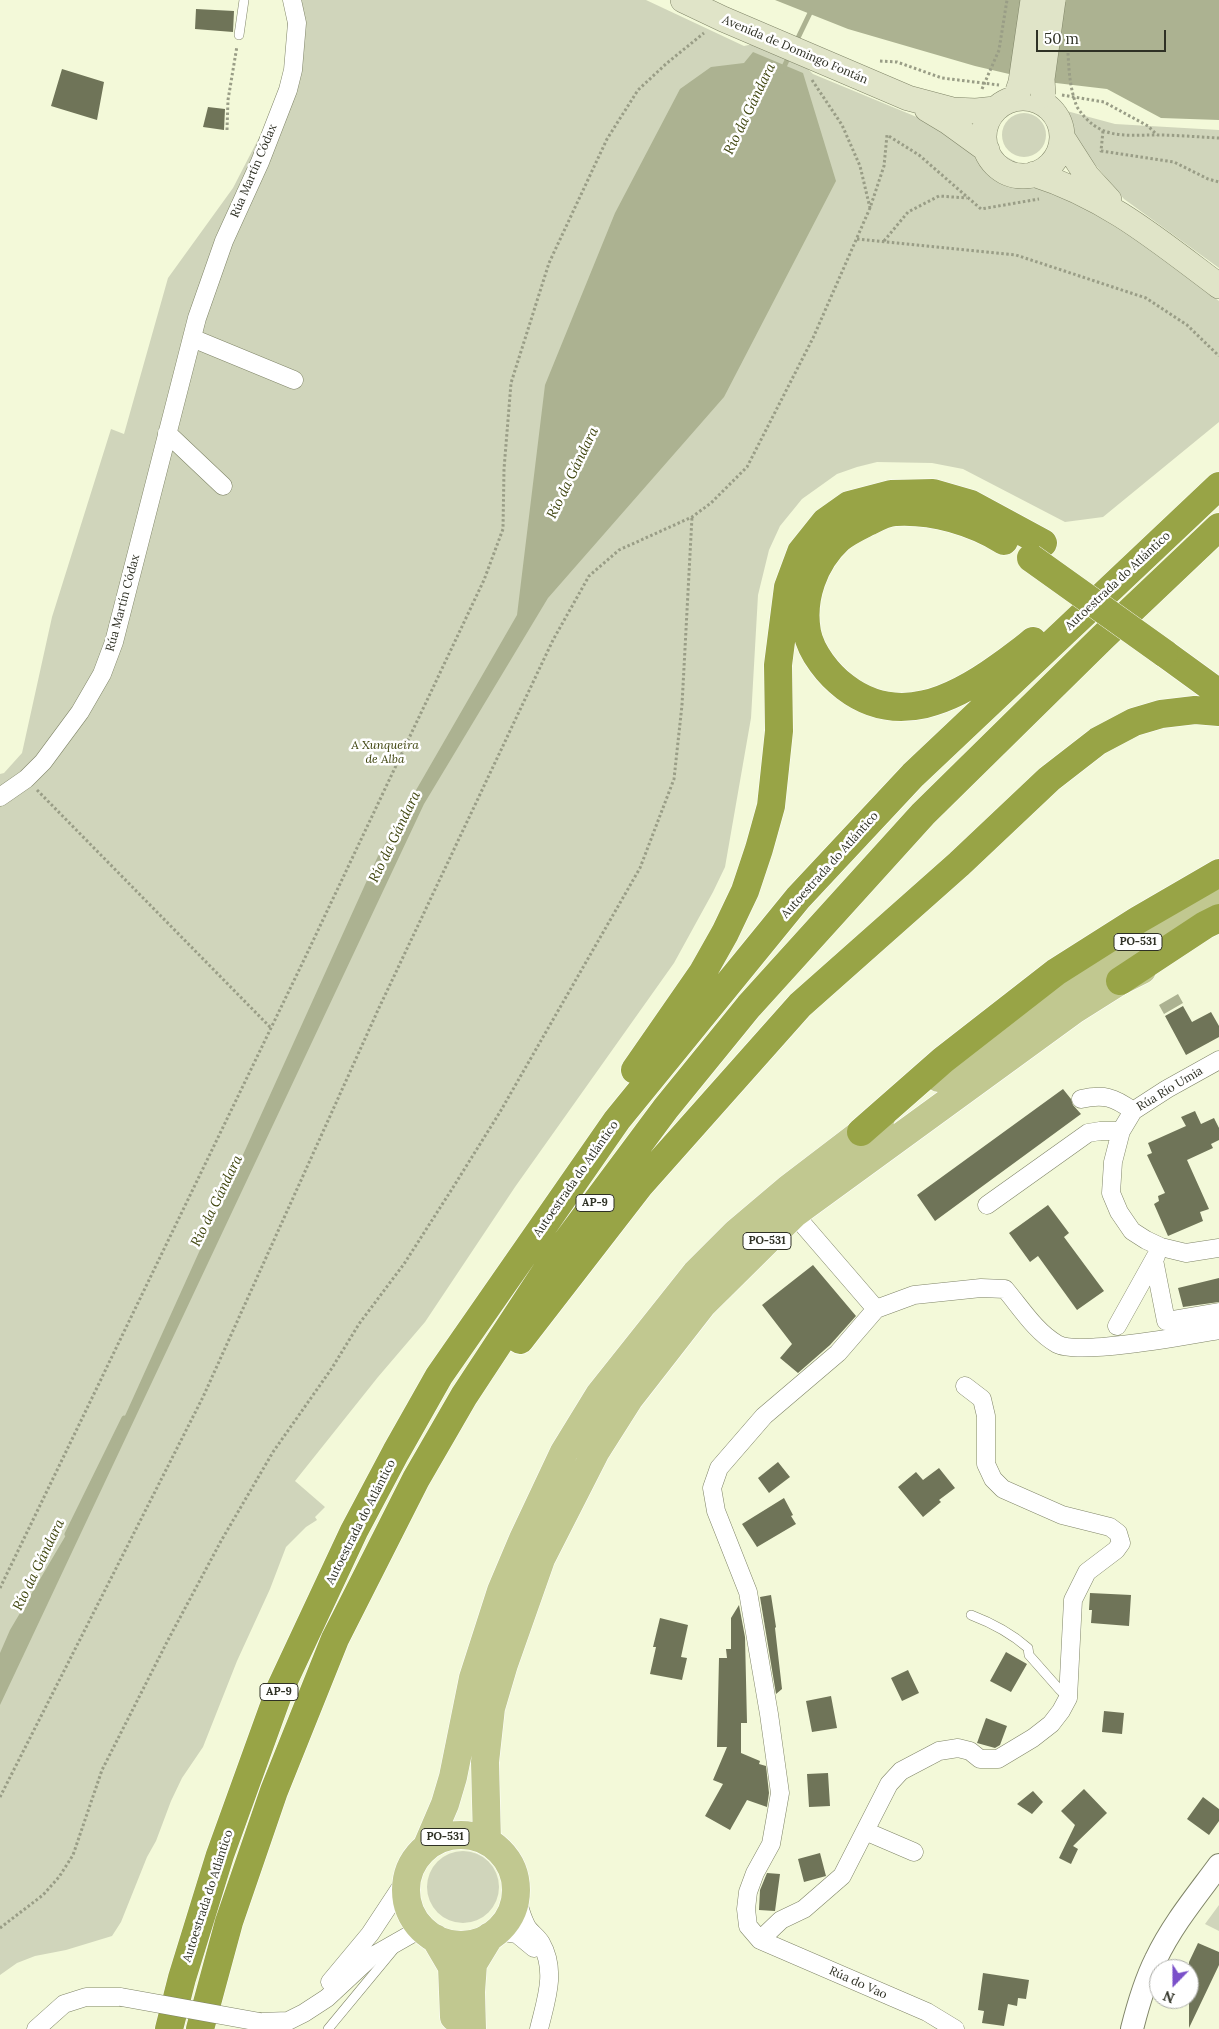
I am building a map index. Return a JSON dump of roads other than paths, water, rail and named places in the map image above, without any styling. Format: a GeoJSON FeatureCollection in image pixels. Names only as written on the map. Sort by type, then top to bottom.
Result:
{"type":"FeatureCollection","features":[{"type":"Feature","properties":{"kind":"highway"},"geometry":{"type":"LineString","coordinates":[[1037,550],[953,519],[922,513],[894,512],[858,526],[839,539],[824,556],[815,570],[808,594],[806,610],[807,633],[819,659],[832,678],[857,696],[875,704],[909,708],[943,700],[978,682],[1028,645],[1208,478],[1219,472]]}},
{"type":"Feature","properties":{"kind":"highway","name":"Autoestrada do Atlántico"},"geometry":{"type":"LineString","coordinates":[[169,2029],[182,1978],[220,1855],[280,1689],[354,1530],[439,1376],[616,1120],[798,898],[913,775],[1219,486]]}},
{"type":"Feature","properties":{"kind":"highway"},"geometry":{"type":"LineString","coordinates":[[439,1376],[464,1314],[703,972],[725,933],[745,891],[770,806],[779,731],[778,665],[788,587],[801,552],[825,522],[850,505],[891,494],[933,493],[971,504],[1169,646],[1219,693]]}},
{"type":"Feature","properties":{"kind":"highway","name":"AP-9"},"geometry":{"type":"LineString","coordinates":[[200,2029],[229,1922],[277,1782],[335,1639],[416,1479],[464,1396],[558,1252],[666,1108],[750,1006],[923,814],[1096,644],[1219,527]]}},
{"type":"Feature","properties":{"kind":"highway"},"geometry":{"type":"LineString","coordinates":[[1169,646],[1219,672]]}},
{"type":"Feature","properties":{"kind":"highway"},"geometry":{"type":"LineString","coordinates":[[416,1479],[479,1393],[640,1185],[800,1005],[937,883],[1049,779],[1098,741],[1134,722],[1161,714],[1195,710],[1219,712]]}},
{"type":"Feature","properties":{"kind":"highway"},"geometry":{"type":"LineString","coordinates":[[861,1132],[943,1060],[1056,972],[1138,920],[1219,873]]}},
{"type":"Feature","properties":{"kind":"highway"},"geometry":{"type":"LineString","coordinates":[[1120,981],[1205,925],[1219,918]]}},
{"type":"Feature","properties":{"kind":"main road","name":"Avenida de Domingo Fontán"},"geometry":{"type":"LineString","coordinates":[[683,0],[757,34],[811,65],[908,98],[953,110],[976,111],[1009,100]]}},
{"type":"Feature","properties":{"kind":"main road"},"geometry":{"type":"LineString","coordinates":[[1033,0],[1021,82],[1009,100],[989,118],[985,128],[984,140],[992,160],[1011,174],[1022,176],[1034,174],[1045,169],[1054,160],[1060,149],[1061,126],[1046,101],[1042,79],[1053,0]]}},
{"type":"Feature","properties":{"kind":"main road","name":"Avenida de Domingo Fontán"},"geometry":{"type":"LineString","coordinates":[[908,98],[947,121],[987,150]]}},
{"type":"Feature","properties":{"kind":"main road"},"geometry":{"type":"LineString","coordinates":[[1009,100],[1025,98],[1046,101]]}},
{"type":"Feature","properties":{"kind":"main road"},"geometry":{"type":"LineString","coordinates":[[1062,137],[1086,176],[1125,216]]}},
{"type":"Feature","properties":{"kind":"main road"},"geometry":{"type":"LineString","coordinates":[[1034,174],[1084,193],[1125,216],[1219,286]]}},
{"type":"Feature","properties":{"kind":"main road","name":"PO-531"},"geometry":{"type":"LineString","coordinates":[[407,1878],[411,1866],[427,1846],[453,1777],[473,1678],[501,1591],[523,1539],[561,1460],[599,1394],[696,1274],[729,1240],[788,1189],[861,1132],[950,1071],[1060,991],[1149,935],[1219,898]]}},
{"type":"Feature","properties":{"kind":"main road","name":"PO-531"},"geometry":{"type":"LineString","coordinates":[[486,1841],[485,1762],[491,1708],[504,1664],[541,1559],[596,1451],[629,1399],[703,1304],[794,1214],[1074,1010],[1120,981],[1219,931]]}},
{"type":"Feature","properties":{"kind":"main road","name":"PO-531"},"geometry":{"type":"LineString","coordinates":[[427,1846],[440,1838],[456,1834],[472,1836],[486,1841],[500,1851],[510,1864],[515,1879],[516,1896],[513,1909],[473,1964],[471,1992],[472,2029]]}},
{"type":"Feature","properties":{"kind":"main road"},"geometry":{"type":"LineString","coordinates":[[407,1878],[406,1896],[411,1914],[420,1934],[452,1967],[455,2029]]}},
{"type":"Feature","properties":{"kind":"main road"},"geometry":{"type":"LineString","coordinates":[[420,1934],[448,1943],[463,1945],[477,1942],[494,1934]]}},
{"type":"Feature","properties":{"kind":"street","name":"Rúa Martín Códax"},"geometry":{"type":"LineString","coordinates":[[0,797],[26,779],[43,762],[80,712],[102,674],[114,642],[192,338],[224,241],[260,162],[288,90],[293,70],[297,23],[292,0]]}},
{"type":"Feature","properties":{"kind":"street"},"geometry":{"type":"LineString","coordinates":[[192,338],[294,380]]}},
{"type":"Feature","properties":{"kind":"street"},"geometry":{"type":"LineString","coordinates":[[167,434],[223,486]]}},
{"type":"Feature","properties":{"kind":"street","name":"Rúa Río Umia"},"geometry":{"type":"LineString","coordinates":[[1219,1060],[1167,1089],[1133,1111],[1121,1131],[1113,1162],[1111,1194],[1119,1212],[1132,1231],[1158,1253],[1186,1253],[1219,1248]]}},
{"type":"Feature","properties":{"kind":"street"},"geometry":{"type":"LineString","coordinates":[[1081,1099],[1097,1095],[1118,1100],[1133,1111]]}},
{"type":"Feature","properties":{"kind":"street"},"geometry":{"type":"LineString","coordinates":[[988,1205],[1088,1133],[1100,1130],[1121,1131]]}},
{"type":"Feature","properties":{"kind":"street"},"geometry":{"type":"LineString","coordinates":[[794,1214],[876,1309]]}},
{"type":"Feature","properties":{"kind":"street"},"geometry":{"type":"LineString","coordinates":[[1158,1253],[1166,1321],[1219,1312]]}},
{"type":"Feature","properties":{"kind":"street"},"geometry":{"type":"LineString","coordinates":[[1117,1326],[1158,1253]]}},
{"type":"Feature","properties":{"kind":"street"},"geometry":{"type":"LineString","coordinates":[[965,1386],[982,1399],[986,1416],[986,1464],[993,1479],[1003,1489],[1062,1515],[1110,1527],[1118,1533],[1121,1543],[1116,1550],[1087,1572],[1073,1600],[1068,1698],[1062,1711],[1052,1724],[998,1759],[980,1759],[970,1750],[958,1748],[939,1751],[901,1771],[888,1784],[842,1876],[804,1909],[781,1920],[760,1940],[748,1926],[746,1909],[748,1892],[755,1873],[771,1844],[780,1793],[769,1714],[748,1592],[716,1511],[712,1488],[719,1468],[764,1416],[838,1353],[876,1309],[914,1296],[981,1288],[1005,1289],[1044,1335],[1059,1346],[1074,1348],[1128,1344],[1219,1330]]}},
{"type":"Feature","properties":{"kind":"street"},"geometry":{"type":"LineString","coordinates":[[865,1831],[914,1852]]}},
{"type":"Feature","properties":{"kind":"street"},"geometry":{"type":"LineString","coordinates":[[1132,2029],[1146,1982],[1157,1958],[1176,1925],[1219,1865]]}},
{"type":"Feature","properties":{"kind":"street"},"geometry":{"type":"LineString","coordinates":[[304,2013],[370,1934],[407,1878]]}},
{"type":"Feature","properties":{"kind":"street"},"geometry":{"type":"LineString","coordinates":[[516,1896],[526,1926],[540,1942],[548,1960],[550,1971],[549,1991],[539,2029]]}},
{"type":"Feature","properties":{"kind":"street"},"geometry":{"type":"LineString","coordinates":[[36,2029],[64,2004],[86,1996],[121,1997],[260,2022],[288,2021],[327,1998],[370,1957],[420,1934]]}},
{"type":"Feature","properties":{"kind":"street"},"geometry":{"type":"LineString","coordinates":[[494,1934],[517,1934],[529,1943],[550,1971]]}},
{"type":"Feature","properties":{"kind":"street","name":"Rúa do Vao"},"geometry":{"type":"LineString","coordinates":[[760,1940],[927,2012],[955,2029]]}},
{"type":"Feature","properties":{"kind":"lane"},"geometry":{"type":"LineString","coordinates":[[239,35],[244,0]]}},
{"type":"Feature","properties":{"kind":"lane"},"geometry":{"type":"LineString","coordinates":[[971,1615],[1019,1639],[1028,1648],[1029,1655],[1068,1698]]}},
{"type":"Feature","properties":{"kind":"lane"},"geometry":{"type":"LineString","coordinates":[[328,2029],[420,1934]]}},
{"type":"Feature","properties":{"kind":"water"},"geometry":{"type":"Polygon","coordinates":[[[775,0],[1219,0],[1219,120],[1161,118],[1107,89],[1039,81],[975,66],[848,29],[775,0]]]}},
{"type":"Feature","properties":{"kind":"water"},"geometry":{"type":"Polygon","coordinates":[[[753,52],[803,73],[836,181],[724,397],[548,598],[424,804],[0,1705],[0,1653],[10,1630],[69,1530],[124,1418],[378,856],[517,615],[545,385],[615,213],[680,89],[711,67],[744,63],[753,52]]]}},
{"type":"Feature","properties":{"kind":"water"},"geometry":{"type":"Polygon","coordinates":[[[1178,994],[1183,1003],[1164,1014],[1159,1005],[1178,994]]]}},
{"type":"Feature","properties":{"kind":"waterway","name":"Río da Gándara"},"geometry":{"type":"LineString","coordinates":[[796,42],[810,13]]}},
{"type":"Feature","properties":{"kind":"waterway","name":"Río da Gándara"},"geometry":{"type":"LineString","coordinates":[[782,71],[790,54]]}},
{"type":"Feature","properties":{"kind":"waterway","name":"Río da Gándara"},"geometry":{"type":"LineString","coordinates":[[67,1534],[124,1418]]}},
{"type":"Feature","properties":{"kind":"park label","name":"A Xunqueira de Alba"},"geometry":{"type":"Point","coordinates":[385,753]}}]}
